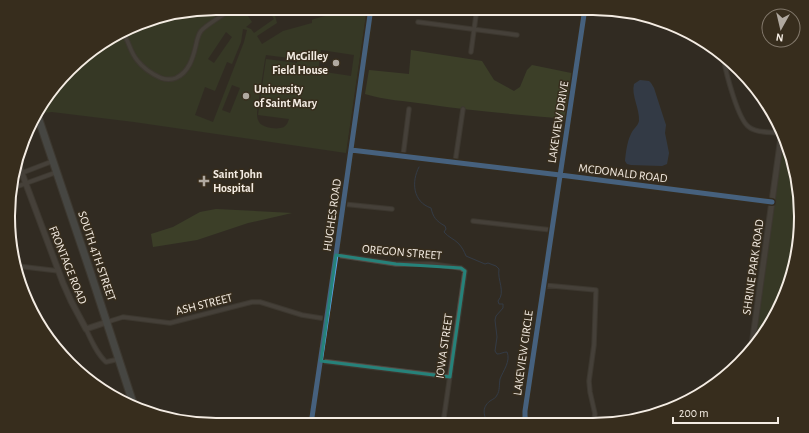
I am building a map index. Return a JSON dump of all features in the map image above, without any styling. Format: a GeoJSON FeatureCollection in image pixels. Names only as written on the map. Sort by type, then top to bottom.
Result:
{"type":"FeatureCollection","features":[{"type":"Feature","properties":{"kind":"highway","name":"SOUTH 4TH STREET"},"geometry":{"type":"LineString","coordinates":[[39,121],[132,399]]}},
{"type":"Feature","properties":{"kind":"street"},"geometry":{"type":"LineString","coordinates":[[125,37],[137,61],[145,69],[166,80],[173,80],[185,72],[194,53],[198,36],[203,29],[224,15]]}},
{"type":"Feature","properties":{"kind":"street","name":"HUGHES ROAD"},"geometry":{"type":"LineString","coordinates":[[312,418],[352,150],[370,15]]}},
{"type":"Feature","properties":{"kind":"street"},"geometry":{"type":"LineString","coordinates":[[471,52],[476,15]]}},
{"type":"Feature","properties":{"kind":"street","name":"LAKEVIEW DRIVE"},"geometry":{"type":"LineString","coordinates":[[544,285],[584,15]]}},
{"type":"Feature","properties":{"kind":"street"},"geometry":{"type":"LineString","coordinates":[[418,22],[517,35]]}},
{"type":"Feature","properties":{"kind":"street"},"geometry":{"type":"LineString","coordinates":[[725,65],[731,88],[744,122],[749,128],[776,133]]}},
{"type":"Feature","properties":{"kind":"street"},"geometry":{"type":"LineString","coordinates":[[403,156],[409,109]]}},
{"type":"Feature","properties":{"kind":"street"},"geometry":{"type":"LineString","coordinates":[[455,162],[463,109]]}},
{"type":"Feature","properties":{"kind":"street","name":"SHRINE PARK ROAD"},"geometry":{"type":"LineString","coordinates":[[753,338],[780,143]]}},
{"type":"Feature","properties":{"kind":"street","name":"MCDONALD ROAD"},"geometry":{"type":"LineString","coordinates":[[352,150],[772,202]]}},
{"type":"Feature","properties":{"kind":"street"},"geometry":{"type":"LineString","coordinates":[[22,173],[53,161]]}},
{"type":"Feature","properties":{"kind":"street","name":"FRONTAGE ROAD"},"geometry":{"type":"LineString","coordinates":[[21,170],[71,302],[102,358],[106,362],[119,359]]}},
{"type":"Feature","properties":{"kind":"street"},"geometry":{"type":"LineString","coordinates":[[18,186],[57,172]]}},
{"type":"Feature","properties":{"kind":"street"},"geometry":{"type":"LineString","coordinates":[[344,204],[392,210]]}},
{"type":"Feature","properties":{"kind":"street"},"geometry":{"type":"LineString","coordinates":[[473,221],[552,230]]}},
{"type":"Feature","properties":{"kind":"street","name":"OREGON STREET"},"geometry":{"type":"LineString","coordinates":[[336,255],[396,264],[432,264],[461,268],[465,271]]}},
{"type":"Feature","properties":{"kind":"street"},"geometry":{"type":"LineString","coordinates":[[21,267],[58,271]]}},
{"type":"Feature","properties":{"kind":"street","name":"IOWA STREET"},"geometry":{"type":"LineString","coordinates":[[444,418],[465,271]]}},
{"type":"Feature","properties":{"kind":"street"},"geometry":{"type":"LineString","coordinates":[[544,285],[596,290],[594,344],[589,381],[595,414],[594,418]]}},
{"type":"Feature","properties":{"kind":"street","name":"LAKEVIEW CIRCLE"},"geometry":{"type":"LineString","coordinates":[[525,418],[525,411],[544,285]]}},
{"type":"Feature","properties":{"kind":"street","name":"ASH STREET"},"geometry":{"type":"LineString","coordinates":[[86,329],[122,317],[170,323],[252,302],[260,302],[302,315],[327,318]]}},
{"type":"Feature","properties":{"kind":"street"},"geometry":{"type":"LineString","coordinates":[[321,361],[450,377]]}},
{"type":"Feature","properties":{"kind":"highlighted area"},"geometry":{"type":"Polygon","coordinates":[[[336,255],[396,264],[461,268],[465,271],[450,377],[321,361],[336,255]]]}},
{"type":"Feature","properties":{"kind":"green space","name":"University of Saint Mary"},"geometry":{"type":"Polygon","coordinates":[[[203,15],[247,15],[252,22],[246,27],[251,29],[254,33],[274,19],[271,15],[275,15],[277,23],[257,36],[262,44],[283,31],[312,23],[312,20],[314,19],[329,15],[366,15],[346,153],[134,122],[52,112],[44,113],[65,84],[84,65],[105,49],[127,36],[139,30],[164,22],[203,15]],[[243,29],[241,42],[232,64],[227,62],[215,91],[205,87],[195,115],[213,122],[244,42],[247,30],[243,29]],[[226,32],[208,59],[214,63],[232,37],[226,32]],[[321,50],[318,71],[351,76],[354,55],[321,50]],[[266,55],[257,112],[258,121],[263,126],[270,128],[284,127],[289,119],[258,115],[266,59],[297,63],[297,59],[266,55]],[[232,85],[222,110],[230,113],[240,88],[232,85]]]}},
{"type":"Feature","properties":{"kind":"green space"},"geometry":{"type":"Polygon","coordinates":[[[411,50],[482,61],[494,80],[514,91],[520,87],[527,70],[532,65],[576,74],[569,119],[461,109],[388,99],[365,94],[369,70],[409,74],[411,50]]]}},
{"type":"Feature","properties":{"kind":"green space"},"geometry":{"type":"Polygon","coordinates":[[[778,153],[784,154],[790,177],[794,203],[794,230],[787,269],[779,294],[767,317],[753,338],[778,153]]]}},
{"type":"Feature","properties":{"kind":"green space"},"geometry":{"type":"Polygon","coordinates":[[[216,209],[292,213],[248,223],[197,240],[153,247],[151,234],[173,227],[200,212],[216,209]]]}},
{"type":"Feature","properties":{"kind":"water"},"geometry":{"type":"Polygon","coordinates":[[[640,80],[649,81],[654,88],[666,125],[665,133],[669,153],[667,164],[662,166],[631,165],[627,164],[625,161],[630,137],[639,121],[633,88],[634,84],[640,80]]]}},
{"type":"Feature","properties":{"kind":"waterway"},"geometry":{"type":"LineString","coordinates":[[419,167],[416,173],[415,191],[420,201],[431,208],[435,218],[445,226],[446,229],[444,232],[463,249],[466,256],[485,264],[488,263],[496,266],[499,269],[501,294],[498,301],[499,304],[503,304],[503,308],[496,316],[495,320],[497,337],[495,351],[497,354],[507,352],[508,359],[500,379],[498,393],[495,398],[485,406],[484,412],[486,418]]}},
{"type":"Feature","properties":{"kind":"cycle path"},"geometry":{"type":"LineString","coordinates":[[312,418],[370,15]]}},
{"type":"Feature","properties":{"kind":"cycle path"},"geometry":{"type":"LineString","coordinates":[[526,418],[525,411],[584,15]]}},
{"type":"Feature","properties":{"kind":"cycle path"},"geometry":{"type":"LineString","coordinates":[[351,150],[772,202]]}},
{"type":"Feature","properties":{"kind":"place","name":"McGilley Field House"},"geometry":{"type":"Point","coordinates":[336,63]}},
{"type":"Feature","properties":{"kind":"place","name":"University of Saint Mary"},"geometry":{"type":"Point","coordinates":[246,96]}},
{"type":"Feature","properties":{"kind":"place","name":"Saint John Hospital"},"geometry":{"type":"Point","coordinates":[204,181]}}]}
